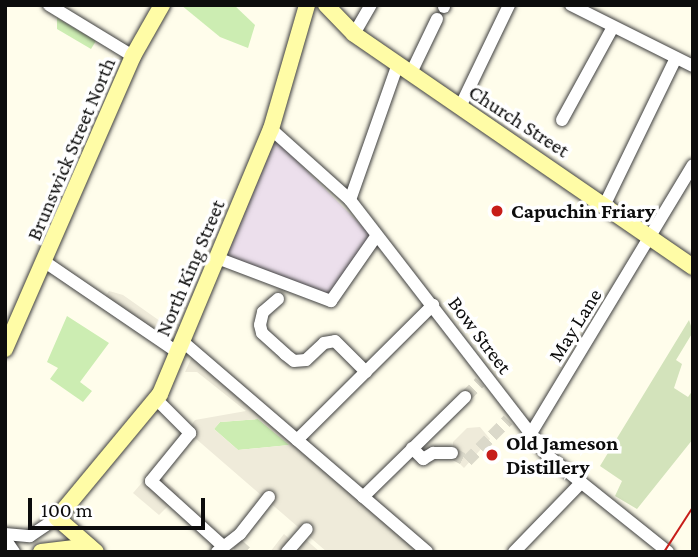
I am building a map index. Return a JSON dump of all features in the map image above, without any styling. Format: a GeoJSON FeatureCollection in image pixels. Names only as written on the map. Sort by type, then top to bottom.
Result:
{"type":"FeatureCollection","features":[{"type":"Feature","properties":{"kind":"main road","name":"Brunswick Street North"},"geometry":{"type":"LineString","coordinates":[[5,349],[133,56],[162,5]]}},
{"type":"Feature","properties":{"kind":"main road","name":"North King Street"},"geometry":{"type":"LineString","coordinates":[[57,518],[157,400],[271,129],[307,5]]}},
{"type":"Feature","properties":{"kind":"main road","name":"Church Street"},"geometry":{"type":"LineString","coordinates":[[326,5],[354,34],[653,236],[693,267]]}},
{"type":"Feature","properties":{"kind":"main road"},"geometry":{"type":"LineString","coordinates":[[57,518],[92,549]]}},
{"type":"Feature","properties":{"kind":"main road"},"geometry":{"type":"LineString","coordinates":[[41,552],[92,549]]}},
{"type":"Feature","properties":{"kind":"street"},"geometry":{"type":"LineString","coordinates":[[49,5],[133,56]]}},
{"type":"Feature","properties":{"kind":"street"},"geometry":{"type":"LineString","coordinates":[[354,34],[371,5]]}},
{"type":"Feature","properties":{"kind":"street"},"geometry":{"type":"LineString","coordinates":[[460,107],[509,5]]}},
{"type":"Feature","properties":{"kind":"street"},"geometry":{"type":"LineString","coordinates":[[571,5],[592,10],[613,27],[693,66]]}},
{"type":"Feature","properties":{"kind":"street"},"geometry":{"type":"LineString","coordinates":[[350,200],[404,69],[437,19]]}},
{"type":"Feature","properties":{"kind":"street"},"geometry":{"type":"LineString","coordinates":[[562,120],[613,27]]}},
{"type":"Feature","properties":{"kind":"street"},"geometry":{"type":"LineString","coordinates":[[605,204],[676,58]]}},
{"type":"Feature","properties":{"kind":"street","name":"Bow Street"},"geometry":{"type":"LineString","coordinates":[[271,129],[350,200],[433,305],[512,417],[580,484],[668,552]]}},
{"type":"Feature","properties":{"kind":"street","name":"May Lane"},"geometry":{"type":"LineString","coordinates":[[530,435],[653,236],[693,165]]}},
{"type":"Feature","properties":{"kind":"street"},"geometry":{"type":"LineString","coordinates":[[217,258],[331,301],[377,235]]}},
{"type":"Feature","properties":{"kind":"street"},"geometry":{"type":"LineString","coordinates":[[45,262],[180,346],[297,440],[427,552]]}},
{"type":"Feature","properties":{"kind":"street"},"geometry":{"type":"LineString","coordinates":[[278,299],[263,312],[260,325],[262,333],[285,354],[294,361],[306,360],[324,343],[335,341],[366,372]]}},
{"type":"Feature","properties":{"kind":"street"},"geometry":{"type":"LineString","coordinates":[[297,440],[433,305]]}},
{"type":"Feature","properties":{"kind":"street"},"geometry":{"type":"LineString","coordinates":[[363,497],[465,397]]}},
{"type":"Feature","properties":{"kind":"street"},"geometry":{"type":"LineString","coordinates":[[157,400],[190,433],[151,481],[228,546],[269,497]]}},
{"type":"Feature","properties":{"kind":"street"},"geometry":{"type":"LineString","coordinates":[[412,448],[424,459],[433,453],[452,453]]}},
{"type":"Feature","properties":{"kind":"street"},"geometry":{"type":"LineString","coordinates":[[514,552],[580,484]]}},
{"type":"Feature","properties":{"kind":"street"},"geometry":{"type":"LineString","coordinates":[[14,552],[5,536],[30,536],[57,518]]}},
{"type":"Feature","properties":{"kind":"street"},"geometry":{"type":"LineString","coordinates":[[287,552],[307,529]]}},
{"type":"Feature","properties":{"kind":"shaded area"},"geometry":{"type":"Polygon","coordinates":[[[274,138],[373,237],[333,297],[224,258],[274,138]]]}},
{"type":"Feature","properties":{"kind":"shaded area"},"geometry":{"type":"Polygon","coordinates":[[[109,291],[123,295],[167,326],[183,324],[174,343],[105,297],[109,291]]]}},
{"type":"Feature","properties":{"kind":"shaded area"},"geometry":{"type":"Polygon","coordinates":[[[193,355],[418,552],[327,552],[187,431],[195,420],[246,411],[197,372],[185,372],[193,355]],[[258,419],[220,422],[214,429],[238,450],[289,445],[258,419]]]}},
{"type":"Feature","properties":{"kind":"shaded area"},"geometry":{"type":"Polygon","coordinates":[[[480,427],[490,439],[464,468],[453,457],[453,442],[467,428],[480,427]]]}},
{"type":"Feature","properties":{"kind":"shaded area"},"geometry":{"type":"Polygon","coordinates":[[[153,470],[180,494],[159,515],[133,493],[153,470]]]}},
{"type":"Feature","properties":{"kind":"shaded area"},"geometry":{"type":"Polygon","coordinates":[[[284,534],[297,546],[304,538],[320,552],[270,552],[284,534]]]}},
{"type":"Feature","properties":{"kind":"green space"},"geometry":{"type":"Polygon","coordinates":[[[181,5],[234,5],[255,25],[248,48],[220,37],[181,5]]]}},
{"type":"Feature","properties":{"kind":"green space"},"geometry":{"type":"Polygon","coordinates":[[[57,18],[96,41],[91,49],[57,29],[57,18]]]}},
{"type":"Feature","properties":{"kind":"green space"},"geometry":{"type":"Polygon","coordinates":[[[67,316],[109,343],[80,382],[92,391],[83,402],[50,379],[58,368],[47,362],[67,316]]]}},
{"type":"Feature","properties":{"kind":"green space"},"geometry":{"type":"Polygon","coordinates":[[[689,320],[693,332],[676,360],[682,364],[674,388],[688,397],[693,390],[693,439],[637,509],[615,496],[622,481],[600,466],[689,320]]]}},
{"type":"Feature","properties":{"kind":"green space"},"geometry":{"type":"Polygon","coordinates":[[[258,419],[290,445],[238,450],[214,429],[220,422],[258,419]]]}},
{"type":"Feature","properties":{"kind":"tunnel"},"geometry":{"type":"LineString","coordinates":[[465,397],[480,382]]}},
{"type":"Feature","properties":{"kind":"tunnel"},"geometry":{"type":"LineString","coordinates":[[452,453],[467,461],[508,420]]}},
{"type":"Feature","properties":{"kind":"tunnel"},"geometry":{"type":"LineString","coordinates":[[237,544],[246,552]]}},
{"type":"Feature","properties":{"kind":"tram line"},"geometry":{"type":"LineString","coordinates":[[664,552],[693,507]]}},
{"type":"Feature","properties":{"kind":"place","name":"Capuchin Friary"},"geometry":{"type":"Point","coordinates":[497,211]}},
{"type":"Feature","properties":{"kind":"place","name":"Old Jameson Distillery"},"geometry":{"type":"Point","coordinates":[492,455]}}]}
